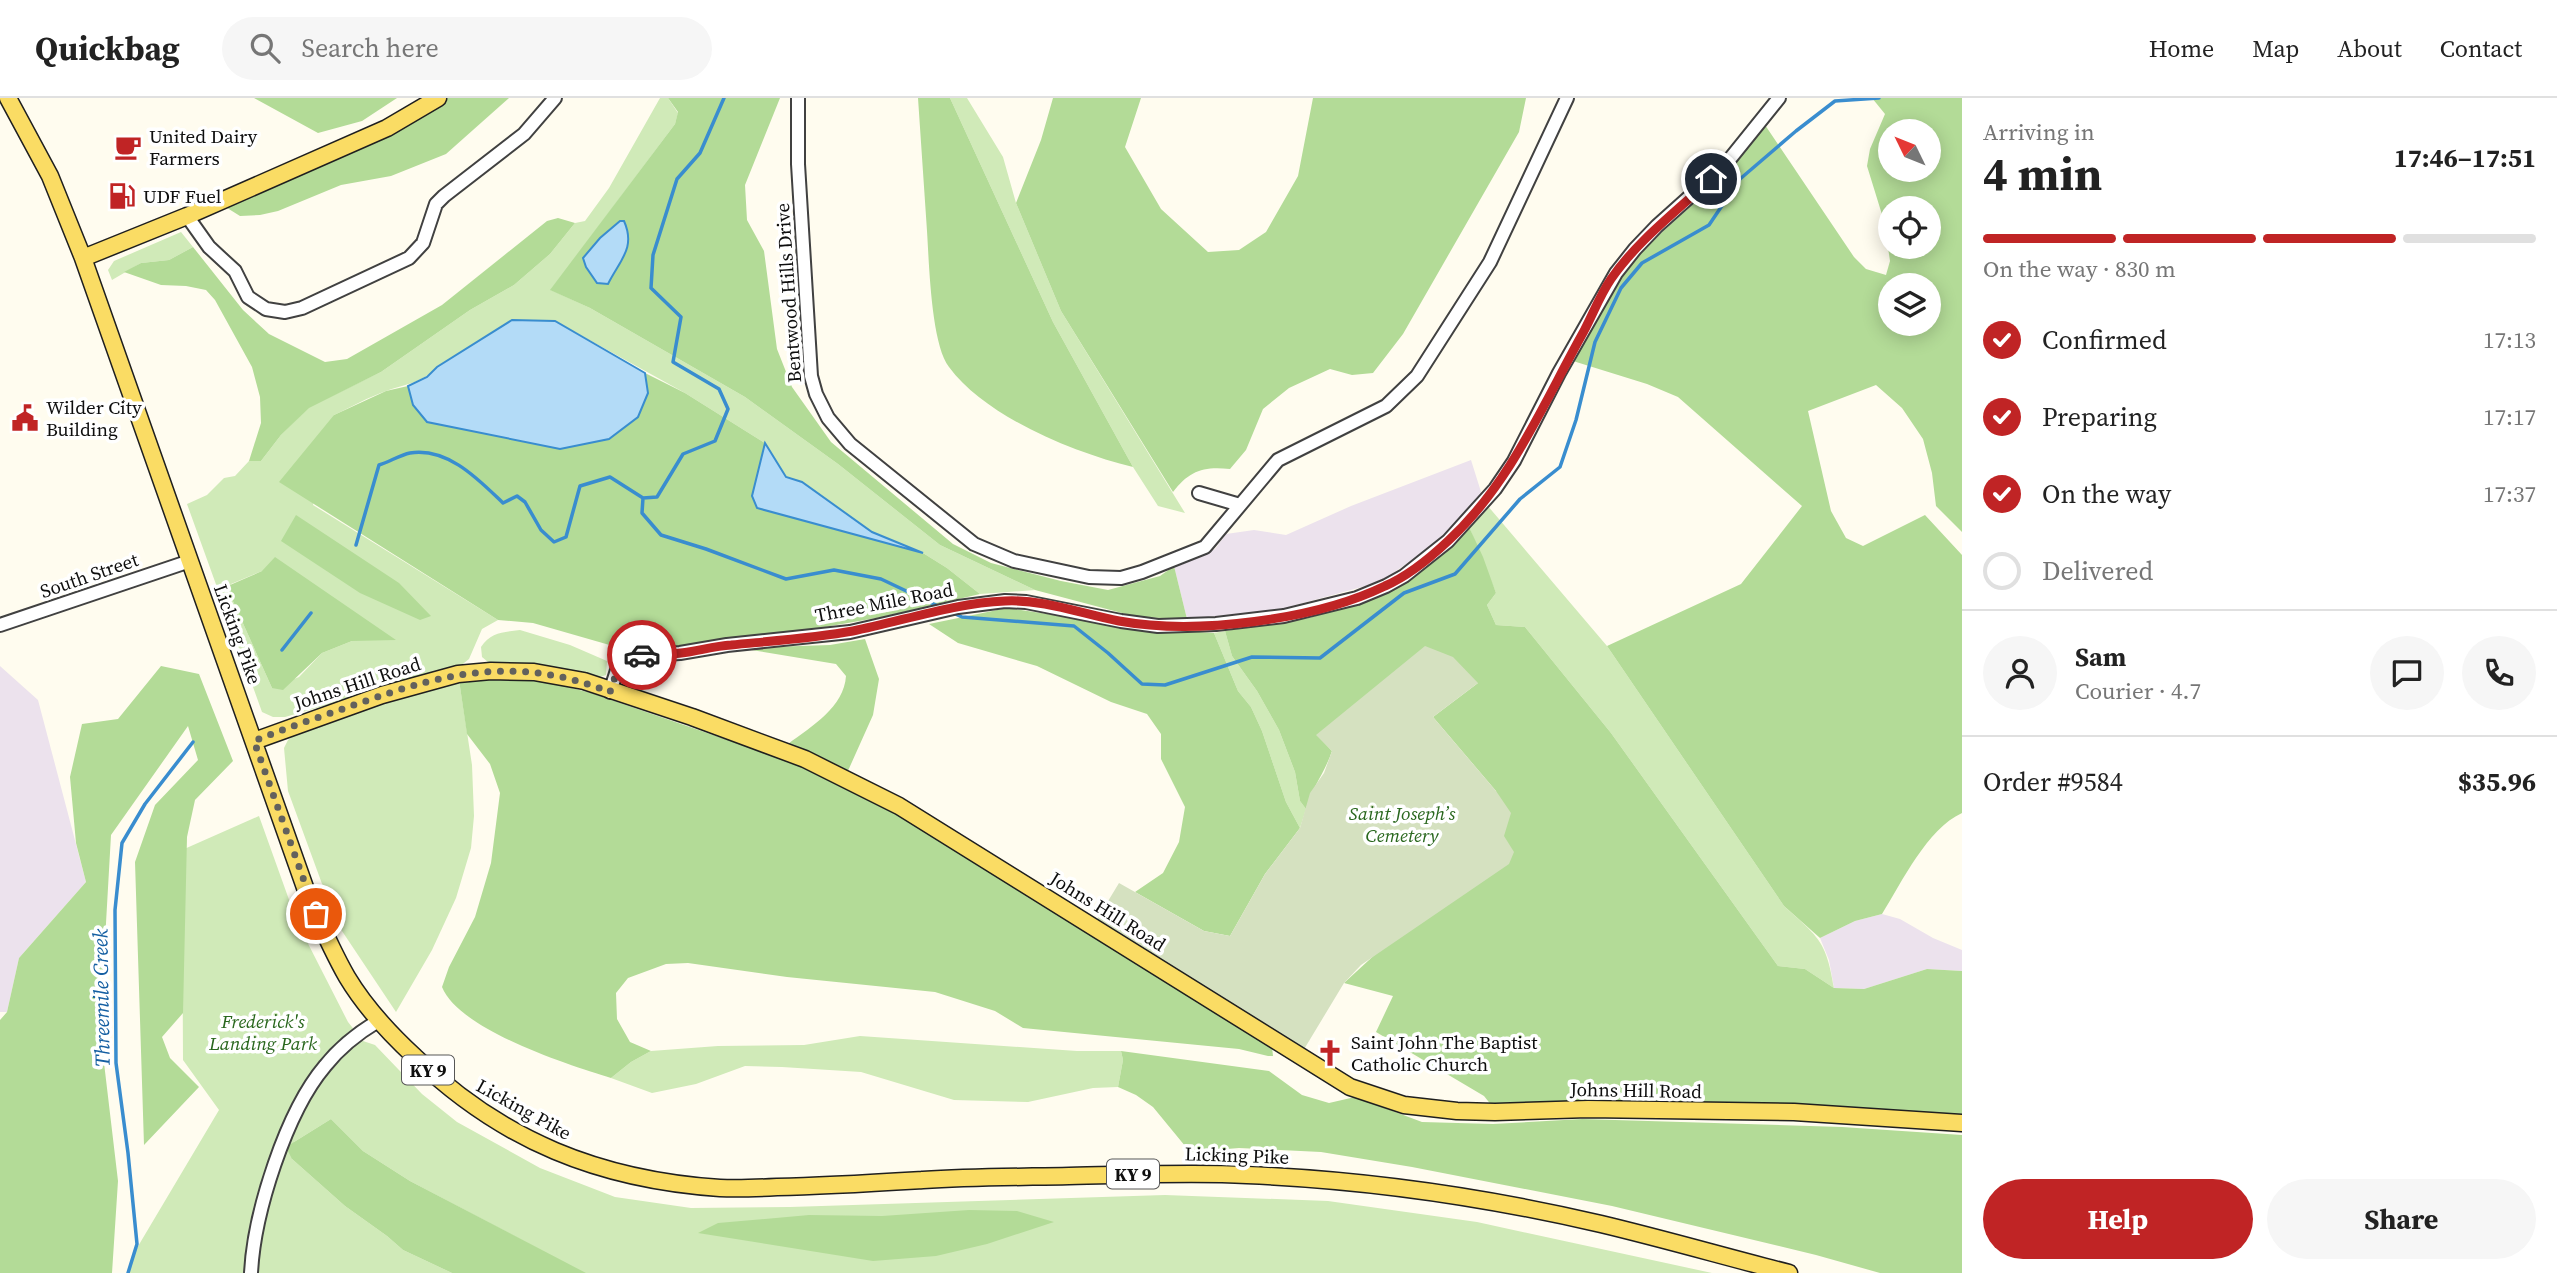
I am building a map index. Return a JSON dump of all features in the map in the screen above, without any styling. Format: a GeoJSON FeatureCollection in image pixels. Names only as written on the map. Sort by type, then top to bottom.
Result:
{"type":"FeatureCollection","features":[{"type":"Feature","properties":{"kind":"main road","name":"Licking Pike"},"geometry":{"type":"LineString","coordinates":[[8,98],[50,176],[83,258],[308,896],[347,977],[379,1021],[453,1092],[503,1125],[542,1147],[635,1178],[726,1189],[1134,1174],[1244,1174],[1363,1182],[1601,1224],[1789,1273]]}},
{"type":"Feature","properties":{"kind":"main road"},"geometry":{"type":"LineString","coordinates":[[83,258],[187,216],[387,128],[438,98]]}},
{"type":"Feature","properties":{"kind":"main road","name":"Johns Hill Road"},"geometry":{"type":"LineString","coordinates":[[254,741],[382,695],[458,674],[499,670],[534,672],[584,681],[805,759],[899,806],[1340,1081],[1376,1096],[1405,1105],[1457,1111],[1599,1109],[1794,1112],[1962,1123]]}},
{"type":"Feature","properties":{"kind":"street"},"geometry":{"type":"LineString","coordinates":[[187,216],[209,247],[235,271],[248,298],[267,309],[285,312],[302,308],[409,258],[423,243],[436,204],[524,134],[555,98]]}},
{"type":"Feature","properties":{"kind":"street","name":"Bentwood Hills Drive"},"geometry":{"type":"LineString","coordinates":[[798,98],[798,164],[811,376],[816,394],[828,418],[850,444],[951,527],[983,549],[1028,565],[1089,577],[1121,578],[1205,547],[1278,460],[1387,407],[1417,376],[1490,262],[1567,98]]}},
{"type":"Feature","properties":{"kind":"street","name":"Three Mile Road"},"geometry":{"type":"LineString","coordinates":[[610,692],[618,667],[635,656],[850,632],[958,607],[1005,601],[1038,603],[1157,626],[1216,624],[1284,616],[1319,608],[1357,598],[1404,576],[1448,541],[1495,489],[1531,431],[1609,282],[1623,263],[1657,226],[1725,165],[1779,98]]}},
{"type":"Feature","properties":{"kind":"street"},"geometry":{"type":"LineString","coordinates":[[1199,493],[1240,505]]}},
{"type":"Feature","properties":{"kind":"street","name":"South Street"},"geometry":{"type":"LineString","coordinates":[[0,625],[190,561]]}},
{"type":"Feature","properties":{"kind":"street"},"geometry":{"type":"LineString","coordinates":[[251,1273],[265,1194],[299,1108],[324,1066],[352,1038],[379,1021]]}},
{"type":"Feature","properties":{"kind":"shaded area"},"geometry":{"type":"Polygon","coordinates":[[[1471,460],[1482,495],[1441,540],[1380,582],[1278,610],[1187,619],[1174,566],[1215,549],[1226,534],[1254,530],[1286,535],[1351,506],[1471,460]]]}},
{"type":"Feature","properties":{"kind":"shaded area"},"geometry":{"type":"Polygon","coordinates":[[[0,666],[38,700],[86,882],[19,958],[7,1012],[0,1012],[0,666]]]}},
{"type":"Feature","properties":{"kind":"shaded area"},"geometry":{"type":"Polygon","coordinates":[[[1882,914],[1900,919],[1933,938],[1962,950],[1962,971],[1927,969],[1864,989],[1834,988],[1829,960],[1820,938],[1855,921],[1882,914]]]}},
{"type":"Feature","properties":{"kind":"green space"},"geometry":{"type":"Polygon","coordinates":[[[254,98],[397,98],[362,121],[318,133],[254,98]]]}},
{"type":"Feature","properties":{"kind":"green space"},"geometry":{"type":"Polygon","coordinates":[[[448,98],[509,98],[446,154],[391,176],[341,185],[278,211],[260,215],[240,216],[224,206],[430,110],[448,98]]]}},
{"type":"Feature","properties":{"kind":"green space"},"geometry":{"type":"Polygon","coordinates":[[[660,98],[668,98],[678,113],[675,124],[551,290],[590,308],[745,397],[838,464],[940,545],[1035,590],[980,594],[923,553],[872,532],[802,482],[786,477],[765,443],[685,393],[555,321],[437,367],[420,380],[380,393],[334,415],[313,505],[498,620],[482,629],[469,659],[459,667],[285,717],[273,717],[262,712],[187,504],[207,495],[224,478],[235,476],[249,461],[261,461],[281,435],[309,407],[381,372],[470,310],[514,285],[550,254],[575,223],[585,221],[609,188],[660,98]],[[262,571],[231,584],[228,590],[272,688],[299,677],[322,653],[352,641],[262,571]]]}},
{"type":"Feature","properties":{"kind":"green space"},"geometry":{"type":"Polygon","coordinates":[[[668,98],[780,98],[745,185],[747,220],[764,251],[777,349],[792,387],[831,442],[953,544],[991,563],[1108,590],[1160,576],[1174,566],[1187,619],[1137,617],[1035,590],[940,545],[838,464],[745,397],[590,308],[550,290],[675,124],[678,112],[668,98]],[[583,258],[597,283],[608,284],[613,273],[583,258]]]}},
{"type":"Feature","properties":{"kind":"green space"},"geometry":{"type":"Polygon","coordinates":[[[918,98],[950,98],[1053,322],[1133,467],[1059,442],[1008,417],[985,402],[949,367],[938,340],[932,302],[918,98]]]}},
{"type":"Feature","properties":{"kind":"green space"},"geometry":{"type":"Polygon","coordinates":[[[950,98],[967,98],[1003,157],[1016,203],[1061,311],[1185,513],[1158,506],[1133,467],[1053,322],[950,98]]]}},
{"type":"Feature","properties":{"kind":"green space"},"geometry":{"type":"Polygon","coordinates":[[[1053,98],[1141,98],[1125,147],[1161,209],[1208,252],[1239,250],[1266,232],[1298,176],[1313,98],[1526,98],[1519,132],[1403,334],[1373,373],[1352,375],[1330,369],[1289,388],[1263,409],[1246,450],[1230,469],[1204,469],[1185,479],[1173,492],[1061,311],[1016,203],[1041,140],[1053,98]]]}},
{"type":"Feature","properties":{"kind":"green space"},"geometry":{"type":"Polygon","coordinates":[[[1872,98],[1962,98],[1962,532],[1936,506],[1932,473],[1923,439],[1902,408],[1876,385],[1808,411],[1831,511],[1846,538],[1863,546],[1925,515],[1962,555],[1962,813],[1949,821],[1927,844],[1882,914],[1855,921],[1820,938],[1784,906],[1607,646],[1741,584],[1802,506],[1678,397],[1647,384],[1573,361],[1615,282],[1638,254],[1735,162],[1765,125],[1854,257],[1866,269],[1879,273],[1878,336],[1941,336],[1941,273],[1887,273],[1890,259],[1941,259],[1941,196],[1878,196],[1878,202],[1867,166],[1870,149],[1878,130],[1878,182],[1941,182],[1941,119],[1883,119],[1885,114],[1872,98]]]}},
{"type":"Feature","properties":{"kind":"green space"},"geometry":{"type":"Polygon","coordinates":[[[558,218],[575,223],[550,254],[514,285],[470,310],[381,372],[309,408],[281,435],[261,461],[249,461],[261,423],[260,397],[252,367],[215,300],[206,290],[161,285],[124,272],[141,263],[169,260],[193,247],[243,310],[269,334],[325,362],[347,359],[442,305],[547,221],[558,218]]]}},
{"type":"Feature","properties":{"kind":"green space"},"geometry":{"type":"Polygon","coordinates":[[[181,232],[193,247],[169,260],[141,263],[112,280],[108,270],[114,261],[181,232]]]}},
{"type":"Feature","properties":{"kind":"green space"},"geometry":{"type":"Polygon","coordinates":[[[645,373],[685,393],[765,443],[753,496],[757,508],[923,553],[980,594],[882,617],[802,631],[702,645],[653,649],[620,648],[533,623],[498,620],[279,482],[334,415],[386,391],[408,386],[413,405],[648,393],[645,373]]]}},
{"type":"Feature","properties":{"kind":"green space"},"geometry":{"type":"Polygon","coordinates":[[[1487,505],[1607,646],[1784,906],[1819,941],[1828,959],[1834,988],[1805,969],[1778,966],[1611,733],[1525,627],[1496,625],[1487,605],[1496,593],[1469,527],[1487,505]]]}},
{"type":"Feature","properties":{"kind":"green space"},"geometry":{"type":"Polygon","coordinates":[[[296,515],[399,583],[431,616],[420,620],[360,593],[281,541],[296,515]]]}},
{"type":"Feature","properties":{"kind":"green space"},"geometry":{"type":"Polygon","coordinates":[[[1469,527],[1496,593],[1487,605],[1496,625],[1525,627],[1611,733],[1778,966],[1805,969],[1834,988],[1864,989],[1927,969],[1962,971],[1962,1116],[1818,1106],[1674,1102],[1567,1101],[1492,1106],[1484,1096],[1376,1032],[1393,996],[1344,983],[1504,836],[1496,791],[1433,717],[1478,683],[1317,735],[1332,751],[1306,809],[1300,801],[1295,772],[1279,730],[1257,691],[1232,656],[1225,631],[1309,618],[1366,600],[1420,571],[1469,527]]]}},
{"type":"Feature","properties":{"kind":"green space"},"geometry":{"type":"Polygon","coordinates":[[[275,557],[396,640],[352,641],[322,653],[283,690],[272,688],[228,590],[230,585],[262,571],[275,557]]]}},
{"type":"Feature","properties":{"kind":"green space"},"geometry":{"type":"Polygon","coordinates":[[[1007,608],[1140,628],[1214,633],[1238,691],[1251,707],[1262,731],[1286,802],[1300,828],[1265,874],[1230,936],[1204,931],[1135,892],[1163,873],[1179,842],[1185,807],[1161,759],[1161,734],[1147,714],[1111,702],[1037,666],[958,643],[929,624],[1007,608]]]}},
{"type":"Feature","properties":{"kind":"green space"},"geometry":{"type":"Polygon","coordinates":[[[520,630],[570,645],[607,661],[606,675],[597,678],[536,666],[488,662],[482,657],[481,647],[489,638],[503,632],[520,630]]]}},
{"type":"Feature","properties":{"kind":"green space"},"geometry":{"type":"Polygon","coordinates":[[[1225,631],[1232,656],[1257,691],[1279,730],[1295,772],[1300,801],[1306,809],[1300,828],[1286,802],[1262,731],[1251,707],[1238,691],[1214,633],[1225,631]]]}},
{"type":"Feature","properties":{"kind":"green space"},"geometry":{"type":"Polygon","coordinates":[[[865,639],[879,679],[873,715],[847,773],[788,744],[825,715],[839,697],[846,676],[836,664],[739,648],[830,645],[865,639]]]}},
{"type":"Feature","properties":{"kind":"green space","name":"Saint Joseph’s Cemetery"},"geometry":{"type":"Polygon","coordinates":[[[1425,646],[1453,657],[1478,683],[1433,717],[1496,791],[1511,813],[1504,836],[1514,852],[1509,864],[1361,965],[1344,983],[1303,1051],[1096,921],[1119,883],[1204,931],[1230,936],[1265,874],[1300,828],[1310,793],[1324,773],[1332,751],[1316,735],[1425,646]]]}},
{"type":"Feature","properties":{"kind":"green space"},"geometry":{"type":"Polygon","coordinates":[[[161,666],[199,674],[233,761],[195,800],[187,837],[183,1013],[162,1037],[170,1058],[199,1087],[144,1145],[135,862],[155,805],[198,760],[188,726],[111,835],[100,1029],[118,1181],[112,1273],[0,1273],[0,1020],[7,1012],[19,958],[86,882],[76,843],[70,777],[82,724],[118,719],[161,666]]]}},
{"type":"Feature","properties":{"kind":"green space"},"geometry":{"type":"Polygon","coordinates":[[[494,677],[541,680],[591,693],[806,767],[920,827],[1272,1047],[1273,1056],[1239,1049],[1023,1028],[995,1011],[935,992],[787,977],[688,963],[666,964],[628,978],[616,993],[617,1019],[630,1042],[651,1051],[611,1078],[517,1044],[470,1018],[452,1003],[442,987],[449,967],[475,917],[491,863],[500,793],[490,764],[467,734],[459,680],[494,677]]]}},
{"type":"Feature","properties":{"kind":"green space"},"geometry":{"type":"Polygon","coordinates":[[[459,680],[472,765],[474,816],[471,848],[456,898],[432,950],[396,1012],[336,922],[288,791],[284,748],[288,740],[298,732],[417,690],[459,680]]]}},
{"type":"Feature","properties":{"kind":"green space","name":"Frederick's Landing Park"},"geometry":{"type":"Polygon","coordinates":[[[259,816],[297,922],[348,1022],[363,1041],[375,1045],[422,1094],[457,1122],[540,1168],[615,1197],[691,1208],[1165,1195],[1328,1201],[1477,1222],[1712,1273],[584,1273],[410,1181],[363,1151],[331,1119],[294,1142],[292,1159],[345,1206],[403,1250],[452,1273],[128,1273],[134,1253],[219,1110],[183,1060],[182,850],[259,816]]]}},
{"type":"Feature","properties":{"kind":"green space"},"geometry":{"type":"Polygon","coordinates":[[[860,1036],[1077,1051],[1121,1051],[1123,1060],[1118,1087],[1093,1088],[1028,1102],[954,1100],[861,1072],[782,1067],[745,1066],[696,1084],[652,1093],[611,1078],[651,1051],[718,1046],[804,1045],[860,1036]]]}},
{"type":"Feature","properties":{"kind":"green space"},"geometry":{"type":"Polygon","coordinates":[[[1121,1051],[1269,1071],[1302,1095],[1329,1103],[1355,1097],[1422,1122],[1493,1124],[1582,1119],[1842,1127],[1962,1135],[1962,1273],[1880,1273],[1612,1206],[1321,1152],[1239,1148],[1190,1152],[1153,1107],[1118,1087],[1123,1060],[1121,1051]]]}},
{"type":"Feature","properties":{"kind":"green space"},"geometry":{"type":"Polygon","coordinates":[[[331,1119],[363,1151],[410,1181],[586,1273],[452,1273],[403,1250],[345,1206],[292,1159],[286,1147],[331,1119]]]}},
{"type":"Feature","properties":{"kind":"green space"},"geometry":{"type":"Polygon","coordinates":[[[969,1210],[1017,1211],[1054,1222],[987,1244],[936,1256],[873,1261],[698,1233],[718,1223],[809,1215],[882,1216],[969,1210]]]}},
{"type":"Feature","properties":{"kind":"water"},"geometry":{"type":"Polygon","coordinates":[[[620,221],[624,221],[627,230],[625,254],[608,284],[597,283],[583,258],[600,238],[620,221]]]}},
{"type":"Feature","properties":{"kind":"water"},"geometry":{"type":"Polygon","coordinates":[[[512,320],[555,321],[645,373],[648,393],[638,417],[609,439],[560,449],[427,422],[413,405],[408,386],[427,377],[437,367],[512,320]]]}},
{"type":"Feature","properties":{"kind":"water"},"geometry":{"type":"Polygon","coordinates":[[[765,443],[786,477],[802,482],[872,532],[923,553],[757,508],[752,496],[765,443]]]}},
{"type":"Feature","properties":{"kind":"waterway"},"geometry":{"type":"LineString","coordinates":[[643,498],[657,497],[683,454],[715,441],[728,409],[719,389],[673,362],[681,317],[651,288],[653,255],[677,179],[700,153],[724,98]]}},
{"type":"Feature","properties":{"kind":"waterway","name":"Threemile Creek"},"geometry":{"type":"LineString","coordinates":[[951,612],[962,617],[1074,626],[1142,684],[1165,685],[1252,657],[1320,658],[1404,593],[1455,574],[1520,499],[1560,467],[1576,420],[1595,342],[1621,288],[1642,263],[1709,225],[1740,179],[1835,101],[1879,98]]}},
{"type":"Feature","properties":{"kind":"waterway","name":"Threemile Creek"},"geometry":{"type":"LineString","coordinates":[[356,545],[379,465],[406,454],[424,452],[450,460],[462,467],[503,503],[517,496],[525,502],[541,530],[554,542],[566,537],[580,486],[610,477],[643,498],[642,513],[661,535],[786,579],[834,570],[881,579],[940,607]]}},
{"type":"Feature","properties":{"kind":"waterway","name":"Threemile Creek"},"geometry":{"type":"LineString","coordinates":[[282,650],[311,613]]}},
{"type":"Feature","properties":{"kind":"waterway","name":"Threemile Creek"},"geometry":{"type":"LineString","coordinates":[[128,1273],[137,1244],[116,1063],[115,910],[122,843],[145,804],[193,742]]}},
{"type":"Feature","properties":{"kind":"way so far"},"geometry":{"type":"LineString","coordinates":[[316,914],[254,741],[382,695],[458,674],[508,670],[534,672],[584,681],[610,692],[618,667],[624,661],[642,655]]}},
{"type":"Feature","properties":{"kind":"place","name":"United Dairy Farmers"},"geometry":{"type":"Point","coordinates":[128,147]}},
{"type":"Feature","properties":{"kind":"place","name":"UDF Fuel"},"geometry":{"type":"Point","coordinates":[122,196]}},
{"type":"Feature","properties":{"kind":"place","name":"Wilder City Building"},"geometry":{"type":"Point","coordinates":[25,418]}},
{"type":"Feature","properties":{"kind":"place","name":"Saint John The Baptist Catholic Church"},"geometry":{"type":"Point","coordinates":[1330,1053]}},
{"type":"Feature","properties":{"kind":"route"},"geometry":{"type":"LineString","coordinates":[[642,655],[680,653],[727,645],[850,632],[958,607],[1005,601],[1038,603],[1157,626],[1248,622],[1319,608],[1357,598],[1386,586],[1404,576],[1448,541],[1495,489],[1531,431],[1609,282],[1657,226],[1711,179]]}}]}
